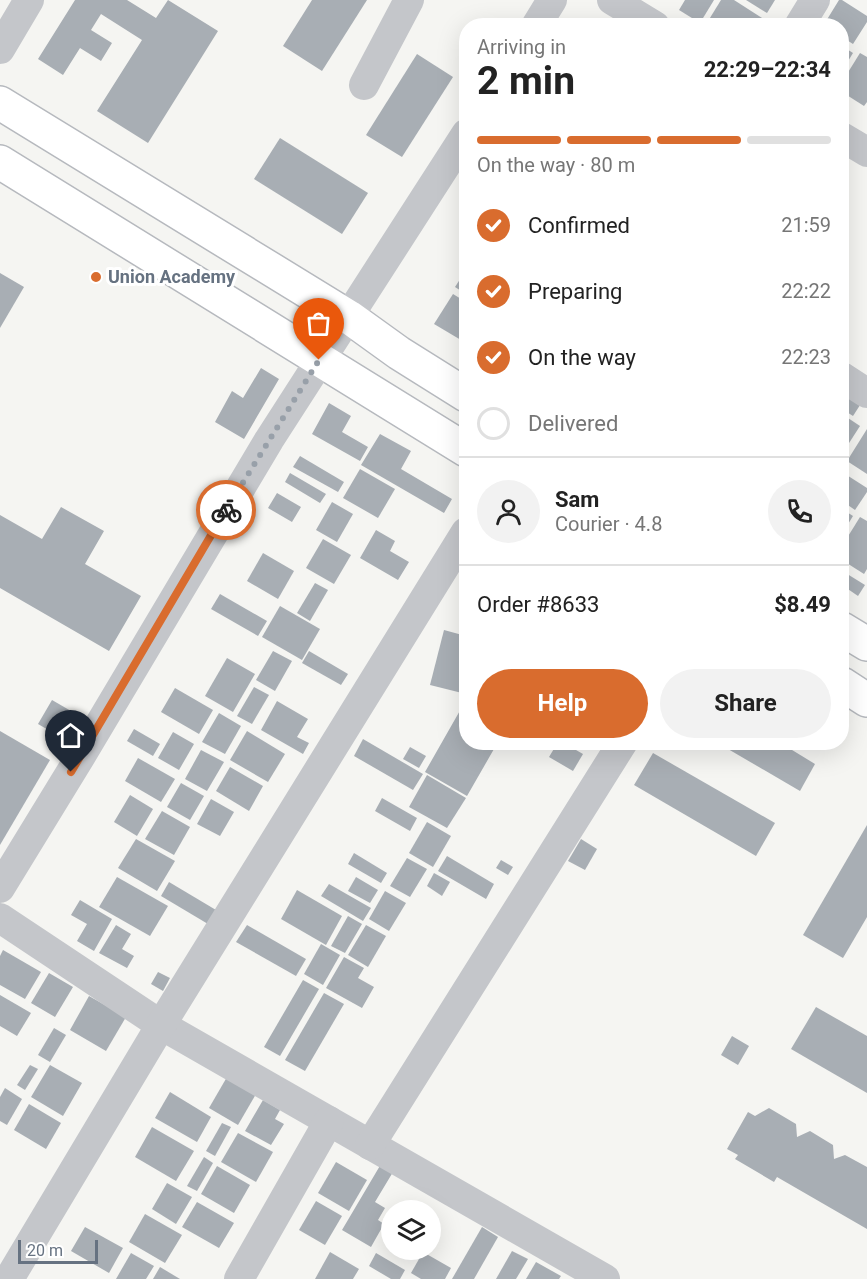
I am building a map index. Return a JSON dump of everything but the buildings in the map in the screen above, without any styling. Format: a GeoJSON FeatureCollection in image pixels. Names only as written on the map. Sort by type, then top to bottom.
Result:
{"type":"FeatureCollection","features":[{"type":"Feature","properties":{"kind":"main road"},"geometry":{"type":"LineString","coordinates":[[0,103],[350,317],[399,353],[459,390]]}},
{"type":"Feature","properties":{"kind":"main road"},"geometry":{"type":"LineString","coordinates":[[0,162],[459,446]]}},
{"type":"Feature","properties":{"kind":"main road"},"geometry":{"type":"LineString","coordinates":[[849,632],[867,644]]}},
{"type":"Feature","properties":{"kind":"main road"},"geometry":{"type":"LineString","coordinates":[[849,688],[867,700]]}},
{"type":"Feature","properties":{"kind":"street"},"geometry":{"type":"LineString","coordinates":[[0,49],[29,0]]}},
{"type":"Feature","properties":{"kind":"street"},"geometry":{"type":"LineString","coordinates":[[364,85],[409,0]]}},
{"type":"Feature","properties":{"kind":"street"},"geometry":{"type":"LineString","coordinates":[[541,18],[552,0]]}},
{"type":"Feature","properties":{"kind":"street"},"geometry":{"type":"LineString","coordinates":[[612,0],[641,18]]}},
{"type":"Feature","properties":{"kind":"street"},"geometry":{"type":"LineString","coordinates":[[804,18],[815,0]]}},
{"type":"Feature","properties":{"kind":"street"},"geometry":{"type":"LineString","coordinates":[[849,141],[867,152]]}},
{"type":"Feature","properties":{"kind":"street"},"geometry":{"type":"LineString","coordinates":[[0,888],[210,536],[319,360],[350,317],[459,145]]}},
{"type":"Feature","properties":{"kind":"street"},"geometry":{"type":"LineString","coordinates":[[9,1279],[161,1025],[459,543]]}},
{"type":"Feature","properties":{"kind":"street"},"geometry":{"type":"LineString","coordinates":[[370,1144],[617,750]]}},
{"type":"Feature","properties":{"kind":"street"},"geometry":{"type":"LineString","coordinates":[[0,918],[161,1025],[605,1279]]}},
{"type":"Feature","properties":{"kind":"street"},"geometry":{"type":"LineString","coordinates":[[239,1279],[329,1121]]}},
{"type":"Feature","properties":{"kind":"way so far"},"geometry":{"type":"LineString","coordinates":[[226,510],[319,360]]}},
{"type":"Feature","properties":{"kind":"place","name":"Union Academy"},"geometry":{"type":"Point","coordinates":[96,277]}},
{"type":"Feature","properties":{"kind":"route"},"geometry":{"type":"LineString","coordinates":[[71,772],[226,510]]}}]}
